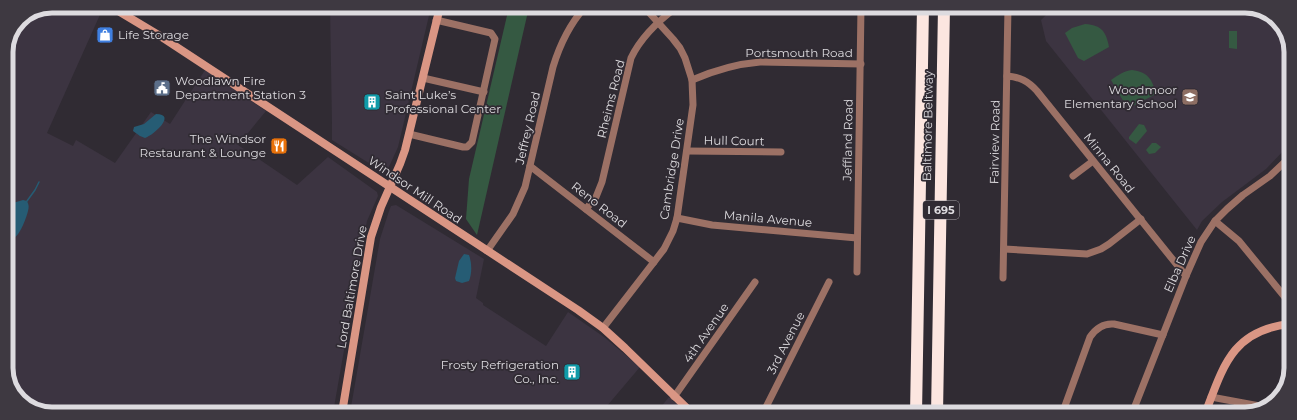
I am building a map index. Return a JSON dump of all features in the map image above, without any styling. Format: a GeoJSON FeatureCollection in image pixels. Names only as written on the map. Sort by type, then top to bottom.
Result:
{"type":"FeatureCollection","features":[{"type":"Feature","properties":{"kind":"highway","name":"Baltimore Beltway"},"geometry":{"type":"LineString","coordinates":[[916,407],[923,13]]}},
{"type":"Feature","properties":{"kind":"highway","name":"Baltimore Beltway"},"geometry":{"type":"LineString","coordinates":[[937,407],[944,13]]}},
{"type":"Feature","properties":{"kind":"main road","name":"Windsor Mill Road"},"geometry":{"type":"LineString","coordinates":[[122,13],[160,36],[487,252],[578,310],[603,328],[685,407]]}},
{"type":"Feature","properties":{"kind":"main road","name":"Lord Baltimore Drive"},"geometry":{"type":"LineString","coordinates":[[343,407],[371,237],[400,164],[409,134],[438,13]]}},
{"type":"Feature","properties":{"kind":"main road"},"geometry":{"type":"LineString","coordinates":[[1207,407],[1228,358],[1237,348],[1258,332],[1269,327],[1284,325]]}},
{"type":"Feature","properties":{"kind":"street","name":"Jeffrey Road"},"geometry":{"type":"LineString","coordinates":[[487,252],[513,214],[525,187],[552,67],[570,26],[580,13]]}},
{"type":"Feature","properties":{"kind":"street","name":"Cambridge Drive"},"geometry":{"type":"LineString","coordinates":[[603,328],[670,240],[677,218],[694,105],[692,80],[685,58],[680,48],[650,13]]}},
{"type":"Feature","properties":{"kind":"street","name":"Rheims Road"},"geometry":{"type":"LineString","coordinates":[[586,209],[596,197],[602,182],[631,58],[642,40],[658,22],[669,13]]}},
{"type":"Feature","properties":{"kind":"street","name":"Jeffland Road"},"geometry":{"type":"LineString","coordinates":[[857,272],[861,13]]}},
{"type":"Feature","properties":{"kind":"street","name":"Fairview Road"},"geometry":{"type":"LineString","coordinates":[[1003,278],[1008,13]]}},
{"type":"Feature","properties":{"kind":"street"},"geometry":{"type":"LineString","coordinates":[[409,134],[467,147],[472,142],[484,92],[494,43],[494,35],[436,20]]}},
{"type":"Feature","properties":{"kind":"street","name":"Portsmouth Road"},"geometry":{"type":"LineString","coordinates":[[692,80],[720,69],[746,63],[861,64]]}},
{"type":"Feature","properties":{"kind":"street","name":"Minna Road"},"geometry":{"type":"LineString","coordinates":[[1007,76],[1021,78],[1032,85],[1186,276]]}},
{"type":"Feature","properties":{"kind":"street"},"geometry":{"type":"LineString","coordinates":[[423,78],[484,92]]}},
{"type":"Feature","properties":{"kind":"street","name":"Hull Court"},"geometry":{"type":"LineString","coordinates":[[687,151],[781,152]]}},
{"type":"Feature","properties":{"kind":"street"},"geometry":{"type":"LineString","coordinates":[[1073,176],[1093,161]]}},
{"type":"Feature","properties":{"kind":"street","name":"Elba Drive"},"geometry":{"type":"LineString","coordinates":[[1135,407],[1186,276],[1201,242],[1216,222],[1234,203],[1270,176],[1284,163]]}},
{"type":"Feature","properties":{"kind":"street","name":"Reno Road"},"geometry":{"type":"LineString","coordinates":[[530,166],[654,262]]}},
{"type":"Feature","properties":{"kind":"street","name":"Manila Avenue"},"geometry":{"type":"LineString","coordinates":[[677,218],[712,225],[857,238]]}},
{"type":"Feature","properties":{"kind":"street"},"geometry":{"type":"LineString","coordinates":[[1004,248],[1087,254],[1101,249],[1109,244],[1141,219]]}},
{"type":"Feature","properties":{"kind":"street"},"geometry":{"type":"LineString","coordinates":[[1216,222],[1239,241],[1284,296]]}},
{"type":"Feature","properties":{"kind":"street","name":"4th Avenue"},"geometry":{"type":"LineString","coordinates":[[674,397],[755,282]]}},
{"type":"Feature","properties":{"kind":"street","name":"3rd Avenue"},"geometry":{"type":"LineString","coordinates":[[766,407],[829,282]]}},
{"type":"Feature","properties":{"kind":"street"},"geometry":{"type":"LineString","coordinates":[[1065,407],[1090,337],[1098,327],[1114,324],[1163,334]]}},
{"type":"Feature","properties":{"kind":"street"},"geometry":{"type":"LineString","coordinates":[[1211,397],[1256,405]]}},
{"type":"Feature","properties":{"kind":"shaded area"},"geometry":{"type":"Polygon","coordinates":[[[52,13],[101,13],[47,133],[73,146],[76,140],[115,163],[151,112],[170,124],[205,70],[266,111],[238,145],[297,185],[328,157],[377,192],[378,196],[367,221],[334,407],[47,407],[33,402],[23,394],[18,387],[13,370],[13,52],[16,37],[25,25],[37,16],[52,13]]]}},
{"type":"Feature","properties":{"kind":"shaded area"},"geometry":{"type":"Polygon","coordinates":[[[330,13],[430,13],[398,147],[388,169],[380,170],[332,140],[330,13]]]}},
{"type":"Feature","properties":{"kind":"shaded area","name":"Woodmoor Elementary School"},"geometry":{"type":"Polygon","coordinates":[[[1048,13],[1250,13],[1260,16],[1276,28],[1282,40],[1284,50],[1284,150],[1266,169],[1222,202],[1202,221],[1197,230],[1046,41],[1041,20],[1048,13]]]}},
{"type":"Feature","properties":{"kind":"shaded area"},"geometry":{"type":"Polygon","coordinates":[[[396,205],[484,259],[476,298],[483,303],[483,305],[546,346],[568,312],[604,337],[640,367],[606,407],[351,407],[380,239],[391,206],[396,205]]]}},
{"type":"Feature","properties":{"kind":"shaded area"},"geometry":{"type":"Polygon","coordinates":[[[669,397],[680,407],[661,407],[669,397]]]}},
{"type":"Feature","properties":{"kind":"green space"},"geometry":{"type":"Polygon","coordinates":[[[508,13],[528,13],[477,235],[466,219],[469,179],[508,13]]]}},
{"type":"Feature","properties":{"kind":"green space"},"geometry":{"type":"Polygon","coordinates":[[[1085,24],[1096,26],[1102,30],[1105,33],[1109,47],[1084,61],[1078,58],[1065,33],[1072,28],[1085,24]]]}},
{"type":"Feature","properties":{"kind":"green space"},"geometry":{"type":"Polygon","coordinates":[[[1229,31],[1237,31],[1237,49],[1229,48],[1229,31]]]}},
{"type":"Feature","properties":{"kind":"green space"},"geometry":{"type":"Polygon","coordinates":[[[1132,70],[1142,72],[1151,80],[1156,94],[1131,107],[1125,104],[1111,80],[1126,71],[1132,70]]]}},
{"type":"Feature","properties":{"kind":"green space"},"geometry":{"type":"Polygon","coordinates":[[[1139,124],[1144,125],[1147,131],[1136,144],[1129,139],[1129,137],[1139,124]]]}},
{"type":"Feature","properties":{"kind":"green space"},"geometry":{"type":"Polygon","coordinates":[[[1152,143],[1156,143],[1161,147],[1155,153],[1149,154],[1146,150],[1152,143]]]}},
{"type":"Feature","properties":{"kind":"water"},"geometry":{"type":"Polygon","coordinates":[[[156,114],[162,115],[164,117],[164,121],[158,129],[149,136],[145,138],[133,131],[134,127],[144,124],[156,114]]]}},
{"type":"Feature","properties":{"kind":"water"},"geometry":{"type":"Polygon","coordinates":[[[23,200],[27,201],[29,207],[21,229],[15,237],[13,237],[13,203],[23,200]]]}},
{"type":"Feature","properties":{"kind":"water"},"geometry":{"type":"Polygon","coordinates":[[[464,254],[469,255],[471,272],[469,281],[462,283],[456,281],[455,278],[459,261],[464,254]]]}},
{"type":"Feature","properties":{"kind":"waterway"},"geometry":{"type":"LineString","coordinates":[[27,201],[39,182]]}},
{"type":"Feature","properties":{"kind":"place","name":"Life Storage"},"geometry":{"type":"Point","coordinates":[105,35]}},
{"type":"Feature","properties":{"kind":"place","name":"Woodlawn Fire Department Station 3"},"geometry":{"type":"Point","coordinates":[162,88]}},
{"type":"Feature","properties":{"kind":"place","name":"Woodmoor Elementary School"},"geometry":{"type":"Point","coordinates":[1190,97]}},
{"type":"Feature","properties":{"kind":"place","name":"Saint Luke’s Professional Center"},"geometry":{"type":"Point","coordinates":[372,102]}},
{"type":"Feature","properties":{"kind":"place","name":"The Windsor Restaurant & Lounge"},"geometry":{"type":"Point","coordinates":[279,146]}},
{"type":"Feature","properties":{"kind":"place","name":"Frosty Refrigeration Co., Inc."},"geometry":{"type":"Point","coordinates":[572,372]}}]}
